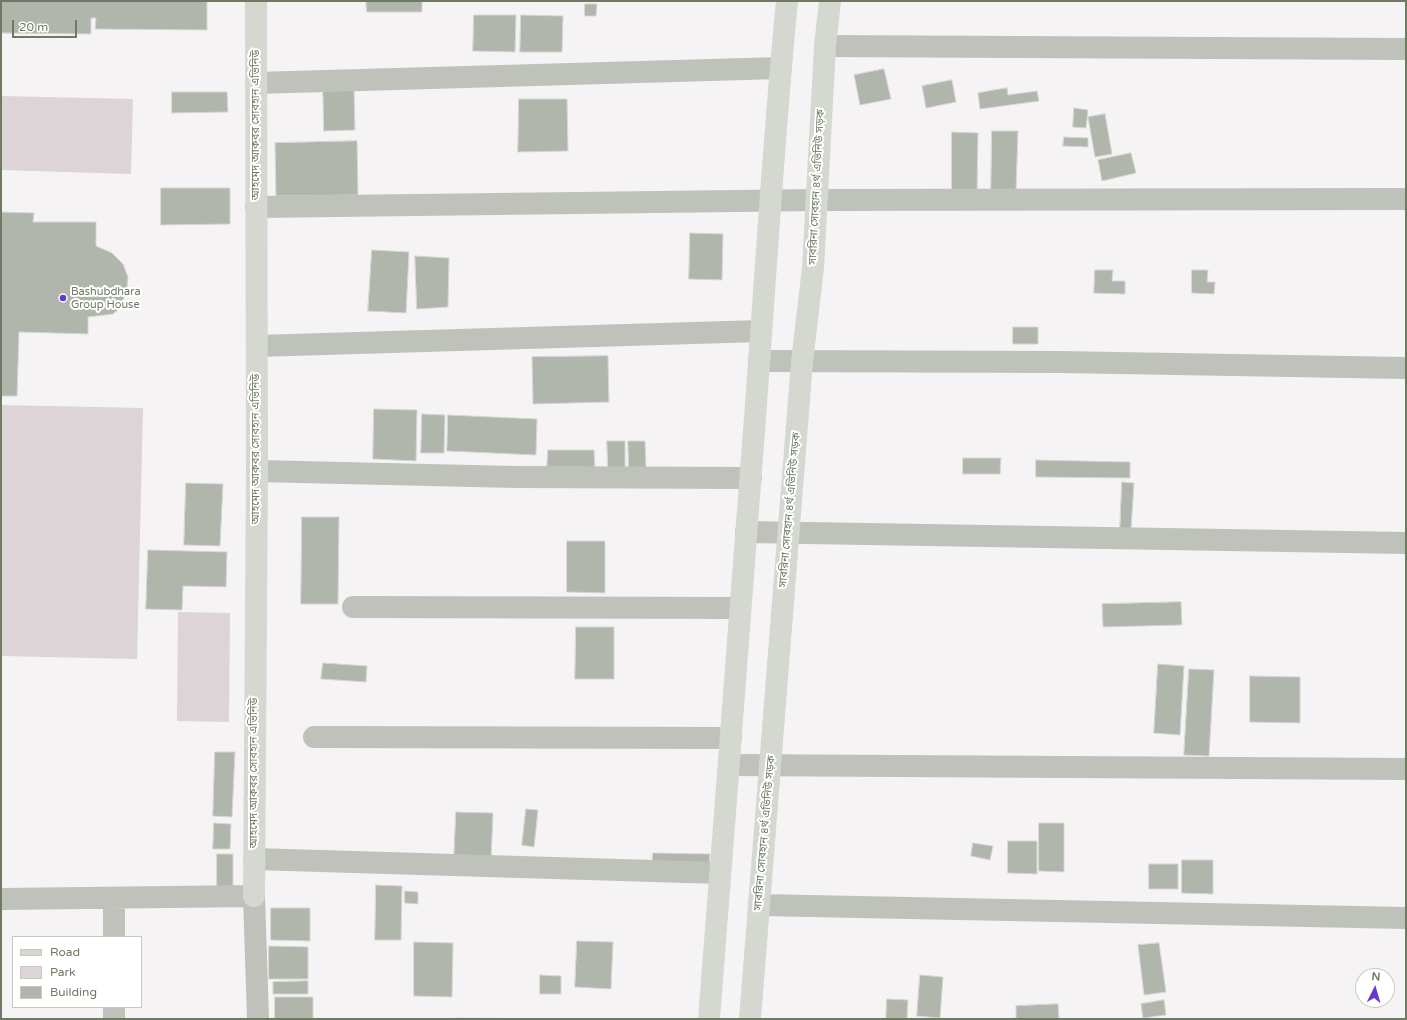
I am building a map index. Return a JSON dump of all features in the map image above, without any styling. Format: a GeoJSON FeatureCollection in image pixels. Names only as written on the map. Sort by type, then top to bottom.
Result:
{"type":"FeatureCollection","features":[{"type":"Feature","properties":{"kind":"street","name":"আহমেদ আকবর সোবহান এভিনিউ"},"geometry":{"type":"LineString","coordinates":[[254,896],[257,471],[256,1]]}},
{"type":"Feature","properties":{"kind":"street"},"geometry":{"type":"LineString","coordinates":[[709,1019],[751,478],[780,68],[787,1]]}},
{"type":"Feature","properties":{"kind":"street","name":"সাবরিনা সোবহান ৪র্থ এভিনিউ সড়ক"},"geometry":{"type":"LineString","coordinates":[[750,1019],[802,362],[813,268],[825,46],[830,1]]}},
{"type":"Feature","properties":{"kind":"street"},"geometry":{"type":"LineString","coordinates":[[825,46],[1406,49]]}},
{"type":"Feature","properties":{"kind":"street"},"geometry":{"type":"LineString","coordinates":[[256,83],[780,68]]}},
{"type":"Feature","properties":{"kind":"street"},"geometry":{"type":"LineString","coordinates":[[256,207],[770,200],[1406,199]]}},
{"type":"Feature","properties":{"kind":"street"},"geometry":{"type":"LineString","coordinates":[[257,346],[761,331]]}},
{"type":"Feature","properties":{"kind":"street"},"geometry":{"type":"LineString","coordinates":[[759,361],[1059,362],[1406,368]]}},
{"type":"Feature","properties":{"kind":"street"},"geometry":{"type":"LineString","coordinates":[[257,471],[515,476],[751,478]]}},
{"type":"Feature","properties":{"kind":"street"},"geometry":{"type":"LineString","coordinates":[[746,532],[1406,543]]}},
{"type":"Feature","properties":{"kind":"street"},"geometry":{"type":"LineString","coordinates":[[353,607],[740,608]]}},
{"type":"Feature","properties":{"kind":"street"},"geometry":{"type":"LineString","coordinates":[[314,737],[731,738]]}},
{"type":"Feature","properties":{"kind":"street"},"geometry":{"type":"LineString","coordinates":[[729,765],[1406,769]]}},
{"type":"Feature","properties":{"kind":"street"},"geometry":{"type":"LineString","coordinates":[[254,859],[720,873]]}},
{"type":"Feature","properties":{"kind":"street"},"geometry":{"type":"LineString","coordinates":[[1,899],[254,896],[258,1019]]}},
{"type":"Feature","properties":{"kind":"street"},"geometry":{"type":"LineString","coordinates":[[114,898],[114,936]]}},
{"type":"Feature","properties":{"kind":"street"},"geometry":{"type":"LineString","coordinates":[[759,905],[1406,918]]}},
{"type":"Feature","properties":{"kind":"street"},"geometry":{"type":"LineString","coordinates":[[114,1008],[114,1019]]}},
{"type":"Feature","properties":{"kind":"green space"},"geometry":{"type":"Polygon","coordinates":[[[1,96],[133,99],[131,174],[1,170],[1,96]]]}},
{"type":"Feature","properties":{"kind":"green space"},"geometry":{"type":"Polygon","coordinates":[[[1,405],[143,408],[137,659],[1,656],[1,405]]]}},
{"type":"Feature","properties":{"kind":"green space"},"geometry":{"type":"Polygon","coordinates":[[[178,612],[230,613],[229,722],[177,721],[178,612]]]}},
{"type":"Feature","properties":{"kind":"building"},"geometry":{"type":"Polygon","coordinates":[[[1,1],[207,1],[207,30],[95,29],[96,18],[91,18],[91,34],[1,33],[1,1]]]}},
{"type":"Feature","properties":{"kind":"building"},"geometry":{"type":"Polygon","coordinates":[[[366,1],[422,1],[422,12],[367,12],[366,1]]]}},
{"type":"Feature","properties":{"kind":"building"},"geometry":{"type":"Polygon","coordinates":[[[585,4],[597,4],[596,16],[585,16],[585,4]]]}},
{"type":"Feature","properties":{"kind":"building"},"geometry":{"type":"Polygon","coordinates":[[[474,15],[516,15],[515,52],[473,51],[474,15]]]}},
{"type":"Feature","properties":{"kind":"building"},"geometry":{"type":"Polygon","coordinates":[[[521,15],[563,16],[562,52],[520,52],[521,15]]]}},
{"type":"Feature","properties":{"kind":"building"},"geometry":{"type":"Polygon","coordinates":[[[884,69],[891,99],[860,105],[854,75],[884,69]]]}},
{"type":"Feature","properties":{"kind":"building"},"geometry":{"type":"Polygon","coordinates":[[[952,80],[956,102],[926,108],[922,86],[952,80]]]}},
{"type":"Feature","properties":{"kind":"building"},"geometry":{"type":"Polygon","coordinates":[[[323,88],[354,88],[355,130],[324,131],[323,88]]]}},
{"type":"Feature","properties":{"kind":"building"},"geometry":{"type":"Polygon","coordinates":[[[1007,88],[1008,95],[1037,91],[1039,101],[980,109],[978,93],[1007,88]]]}},
{"type":"Feature","properties":{"kind":"building"},"geometry":{"type":"Polygon","coordinates":[[[172,92],[227,92],[228,112],[172,113],[172,92]]]}},
{"type":"Feature","properties":{"kind":"building"},"geometry":{"type":"Polygon","coordinates":[[[519,99],[567,99],[568,151],[518,152],[519,99]]]}},
{"type":"Feature","properties":{"kind":"building"},"geometry":{"type":"Polygon","coordinates":[[[1074,108],[1088,110],[1086,128],[1073,127],[1074,108]]]}},
{"type":"Feature","properties":{"kind":"building"},"geometry":{"type":"Polygon","coordinates":[[[1105,114],[1112,154],[1095,157],[1088,117],[1105,114]]]}},
{"type":"Feature","properties":{"kind":"building"},"geometry":{"type":"Polygon","coordinates":[[[992,131],[1018,131],[1016,191],[991,190],[992,131]]]}},
{"type":"Feature","properties":{"kind":"building"},"geometry":{"type":"Polygon","coordinates":[[[952,132],[978,133],[977,192],[952,192],[952,132]]]}},
{"type":"Feature","properties":{"kind":"building"},"geometry":{"type":"Polygon","coordinates":[[[1064,137],[1088,138],[1088,147],[1063,146],[1064,137]]]}},
{"type":"Feature","properties":{"kind":"building"},"geometry":{"type":"Polygon","coordinates":[[[357,141],[358,195],[276,196],[275,143],[357,141]]]}},
{"type":"Feature","properties":{"kind":"building"},"geometry":{"type":"Polygon","coordinates":[[[1131,153],[1136,173],[1102,181],[1098,160],[1131,153]]]}},
{"type":"Feature","properties":{"kind":"building"},"geometry":{"type":"Polygon","coordinates":[[[161,188],[230,188],[230,224],[161,225],[161,188]]]}},
{"type":"Feature","properties":{"kind":"building","name":"Bashubdhara Group House"},"geometry":{"type":"Polygon","coordinates":[[[1,212],[34,213],[33,222],[96,222],[96,246],[112,253],[123,264],[128,277],[127,288],[121,307],[113,314],[88,317],[88,334],[19,332],[17,396],[1,396],[1,212]]]}},
{"type":"Feature","properties":{"kind":"building"},"geometry":{"type":"Polygon","coordinates":[[[690,233],[723,234],[722,280],[689,279],[690,233]]]}},
{"type":"Feature","properties":{"kind":"building"},"geometry":{"type":"Polygon","coordinates":[[[372,250],[409,252],[406,313],[368,311],[372,250]]]}},
{"type":"Feature","properties":{"kind":"building"},"geometry":{"type":"Polygon","coordinates":[[[415,256],[449,258],[448,307],[417,309],[415,256]]]}},
{"type":"Feature","properties":{"kind":"building"},"geometry":{"type":"Polygon","coordinates":[[[1095,270],[1113,270],[1112,281],[1125,281],[1125,294],[1094,293],[1095,270]]]}},
{"type":"Feature","properties":{"kind":"building"},"geometry":{"type":"Polygon","coordinates":[[[1192,270],[1208,270],[1207,282],[1215,282],[1214,294],[1192,293],[1192,270]]]}},
{"type":"Feature","properties":{"kind":"building"},"geometry":{"type":"Polygon","coordinates":[[[1013,327],[1038,327],[1038,344],[1013,344],[1013,327]]]}},
{"type":"Feature","properties":{"kind":"building"},"geometry":{"type":"Polygon","coordinates":[[[608,356],[609,402],[533,404],[532,357],[608,356]]]}},
{"type":"Feature","properties":{"kind":"building"},"geometry":{"type":"Polygon","coordinates":[[[374,409],[417,410],[416,461],[373,459],[374,409]]]}},
{"type":"Feature","properties":{"kind":"building"},"geometry":{"type":"Polygon","coordinates":[[[422,414],[445,415],[444,453],[421,453],[422,414]]]}},
{"type":"Feature","properties":{"kind":"building"},"geometry":{"type":"Polygon","coordinates":[[[448,415],[537,419],[536,455],[447,451],[448,415]]]}},
{"type":"Feature","properties":{"kind":"building"},"geometry":{"type":"Polygon","coordinates":[[[607,441],[625,441],[625,468],[608,468],[607,441]]]}},
{"type":"Feature","properties":{"kind":"building"},"geometry":{"type":"Polygon","coordinates":[[[628,441],[645,441],[646,468],[629,468],[628,441]]]}},
{"type":"Feature","properties":{"kind":"building"},"geometry":{"type":"Polygon","coordinates":[[[548,450],[594,450],[595,468],[547,468],[548,450]]]}},
{"type":"Feature","properties":{"kind":"building"},"geometry":{"type":"Polygon","coordinates":[[[963,458],[1001,458],[1000,474],[963,474],[963,458]]]}},
{"type":"Feature","properties":{"kind":"building"},"geometry":{"type":"Polygon","coordinates":[[[1036,460],[1130,462],[1130,478],[1036,477],[1036,460]]]}},
{"type":"Feature","properties":{"kind":"building"},"geometry":{"type":"Polygon","coordinates":[[[1122,482],[1134,483],[1131,530],[1120,529],[1122,482]]]}},
{"type":"Feature","properties":{"kind":"building"},"geometry":{"type":"Polygon","coordinates":[[[186,483],[223,484],[220,546],[184,545],[186,483]]]}},
{"type":"Feature","properties":{"kind":"building"},"geometry":{"type":"Polygon","coordinates":[[[302,517],[339,517],[338,604],[301,604],[302,517]]]}},
{"type":"Feature","properties":{"kind":"building"},"geometry":{"type":"Polygon","coordinates":[[[567,541],[605,541],[605,593],[567,592],[567,541]]]}},
{"type":"Feature","properties":{"kind":"building"},"geometry":{"type":"Polygon","coordinates":[[[148,550],[227,552],[226,587],[183,586],[182,610],[146,609],[148,550]]]}},
{"type":"Feature","properties":{"kind":"building"},"geometry":{"type":"Polygon","coordinates":[[[1181,602],[1182,625],[1103,627],[1102,604],[1181,602]]]}},
{"type":"Feature","properties":{"kind":"building"},"geometry":{"type":"Polygon","coordinates":[[[576,627],[614,627],[614,679],[575,679],[576,627]]]}},
{"type":"Feature","properties":{"kind":"building"},"geometry":{"type":"Polygon","coordinates":[[[323,663],[367,666],[366,682],[321,679],[323,663]]]}},
{"type":"Feature","properties":{"kind":"building"},"geometry":{"type":"Polygon","coordinates":[[[1158,664],[1184,666],[1180,735],[1154,733],[1158,664]]]}},
{"type":"Feature","properties":{"kind":"building"},"geometry":{"type":"Polygon","coordinates":[[[1189,669],[1214,670],[1209,756],[1184,755],[1189,669]]]}},
{"type":"Feature","properties":{"kind":"building"},"geometry":{"type":"Polygon","coordinates":[[[1250,676],[1300,677],[1300,723],[1250,722],[1250,676]]]}},
{"type":"Feature","properties":{"kind":"building"},"geometry":{"type":"Polygon","coordinates":[[[215,752],[235,752],[232,817],[213,816],[215,752]]]}},
{"type":"Feature","properties":{"kind":"building"},"geometry":{"type":"Polygon","coordinates":[[[526,809],[538,810],[534,847],[522,845],[526,809]]]}},
{"type":"Feature","properties":{"kind":"building"},"geometry":{"type":"Polygon","coordinates":[[[456,812],[493,813],[491,861],[454,859],[456,812]]]}},
{"type":"Feature","properties":{"kind":"building"},"geometry":{"type":"Polygon","coordinates":[[[214,823],[231,824],[230,849],[213,849],[214,823]]]}},
{"type":"Feature","properties":{"kind":"building"},"geometry":{"type":"Polygon","coordinates":[[[1039,823],[1064,823],[1064,872],[1039,871],[1039,823]]]}},
{"type":"Feature","properties":{"kind":"building"},"geometry":{"type":"Polygon","coordinates":[[[1008,841],[1037,841],[1037,874],[1008,873],[1008,841]]]}},
{"type":"Feature","properties":{"kind":"building"},"geometry":{"type":"Polygon","coordinates":[[[973,843],[993,846],[990,860],[971,856],[973,843]]]}},
{"type":"Feature","properties":{"kind":"building"},"geometry":{"type":"Polygon","coordinates":[[[653,853],[710,854],[709,866],[652,864],[653,853]]]}},
{"type":"Feature","properties":{"kind":"building"},"geometry":{"type":"Polygon","coordinates":[[[217,854],[233,854],[233,891],[217,891],[217,854]]]}},
{"type":"Feature","properties":{"kind":"building"},"geometry":{"type":"Polygon","coordinates":[[[1182,860],[1213,860],[1213,894],[1182,893],[1182,860]]]}},
{"type":"Feature","properties":{"kind":"building"},"geometry":{"type":"Polygon","coordinates":[[[1149,864],[1178,864],[1178,889],[1149,889],[1149,864]]]}},
{"type":"Feature","properties":{"kind":"building"},"geometry":{"type":"Polygon","coordinates":[[[376,885],[402,886],[401,940],[375,940],[376,885]]]}},
{"type":"Feature","properties":{"kind":"building"},"geometry":{"type":"Polygon","coordinates":[[[405,891],[418,892],[418,904],[405,903],[405,891]]]}},
{"type":"Feature","properties":{"kind":"building"},"geometry":{"type":"Polygon","coordinates":[[[271,908],[310,908],[310,941],[271,940],[271,908]]]}},
{"type":"Feature","properties":{"kind":"building"},"geometry":{"type":"Polygon","coordinates":[[[577,941],[613,942],[611,989],[575,987],[577,941]]]}},
{"type":"Feature","properties":{"kind":"building"},"geometry":{"type":"Polygon","coordinates":[[[414,942],[453,943],[452,997],[414,996],[414,942]]]}},
{"type":"Feature","properties":{"kind":"building"},"geometry":{"type":"Polygon","coordinates":[[[1159,943],[1166,992],[1144,995],[1138,945],[1159,943]]]}},
{"type":"Feature","properties":{"kind":"building"},"geometry":{"type":"Polygon","coordinates":[[[269,946],[308,947],[308,979],[269,979],[269,946]]]}},
{"type":"Feature","properties":{"kind":"building"},"geometry":{"type":"Polygon","coordinates":[[[540,975],[561,976],[561,994],[540,994],[540,975]]]}},
{"type":"Feature","properties":{"kind":"building"},"geometry":{"type":"Polygon","coordinates":[[[920,975],[943,977],[940,1018],[917,1016],[920,975]]]}},
{"type":"Feature","properties":{"kind":"building"},"geometry":{"type":"Polygon","coordinates":[[[308,981],[308,994],[273,994],[273,982],[308,981]]]}},
{"type":"Feature","properties":{"kind":"building"},"geometry":{"type":"Polygon","coordinates":[[[275,997],[313,997],[313,1019],[275,1019],[275,997]]]}},
{"type":"Feature","properties":{"kind":"building"},"geometry":{"type":"Polygon","coordinates":[[[887,999],[908,1000],[907,1019],[886,1019],[887,999]]]}},
{"type":"Feature","properties":{"kind":"building"},"geometry":{"type":"Polygon","coordinates":[[[1164,1000],[1166,1015],[1143,1018],[1141,1004],[1164,1000]]]}},
{"type":"Feature","properties":{"kind":"building"},"geometry":{"type":"Polygon","coordinates":[[[1058,1004],[1059,1019],[1016,1019],[1016,1006],[1058,1004]]]}},
{"type":"Feature","properties":{"kind":"building"},"geometry":{"type":"Polygon","coordinates":[[[456,1018],[547,1019],[456,1019],[456,1018]]]}},
{"type":"Feature","properties":{"kind":"place","name":"Bashubdhara Group House"},"geometry":{"type":"Point","coordinates":[63,298]}}]}
